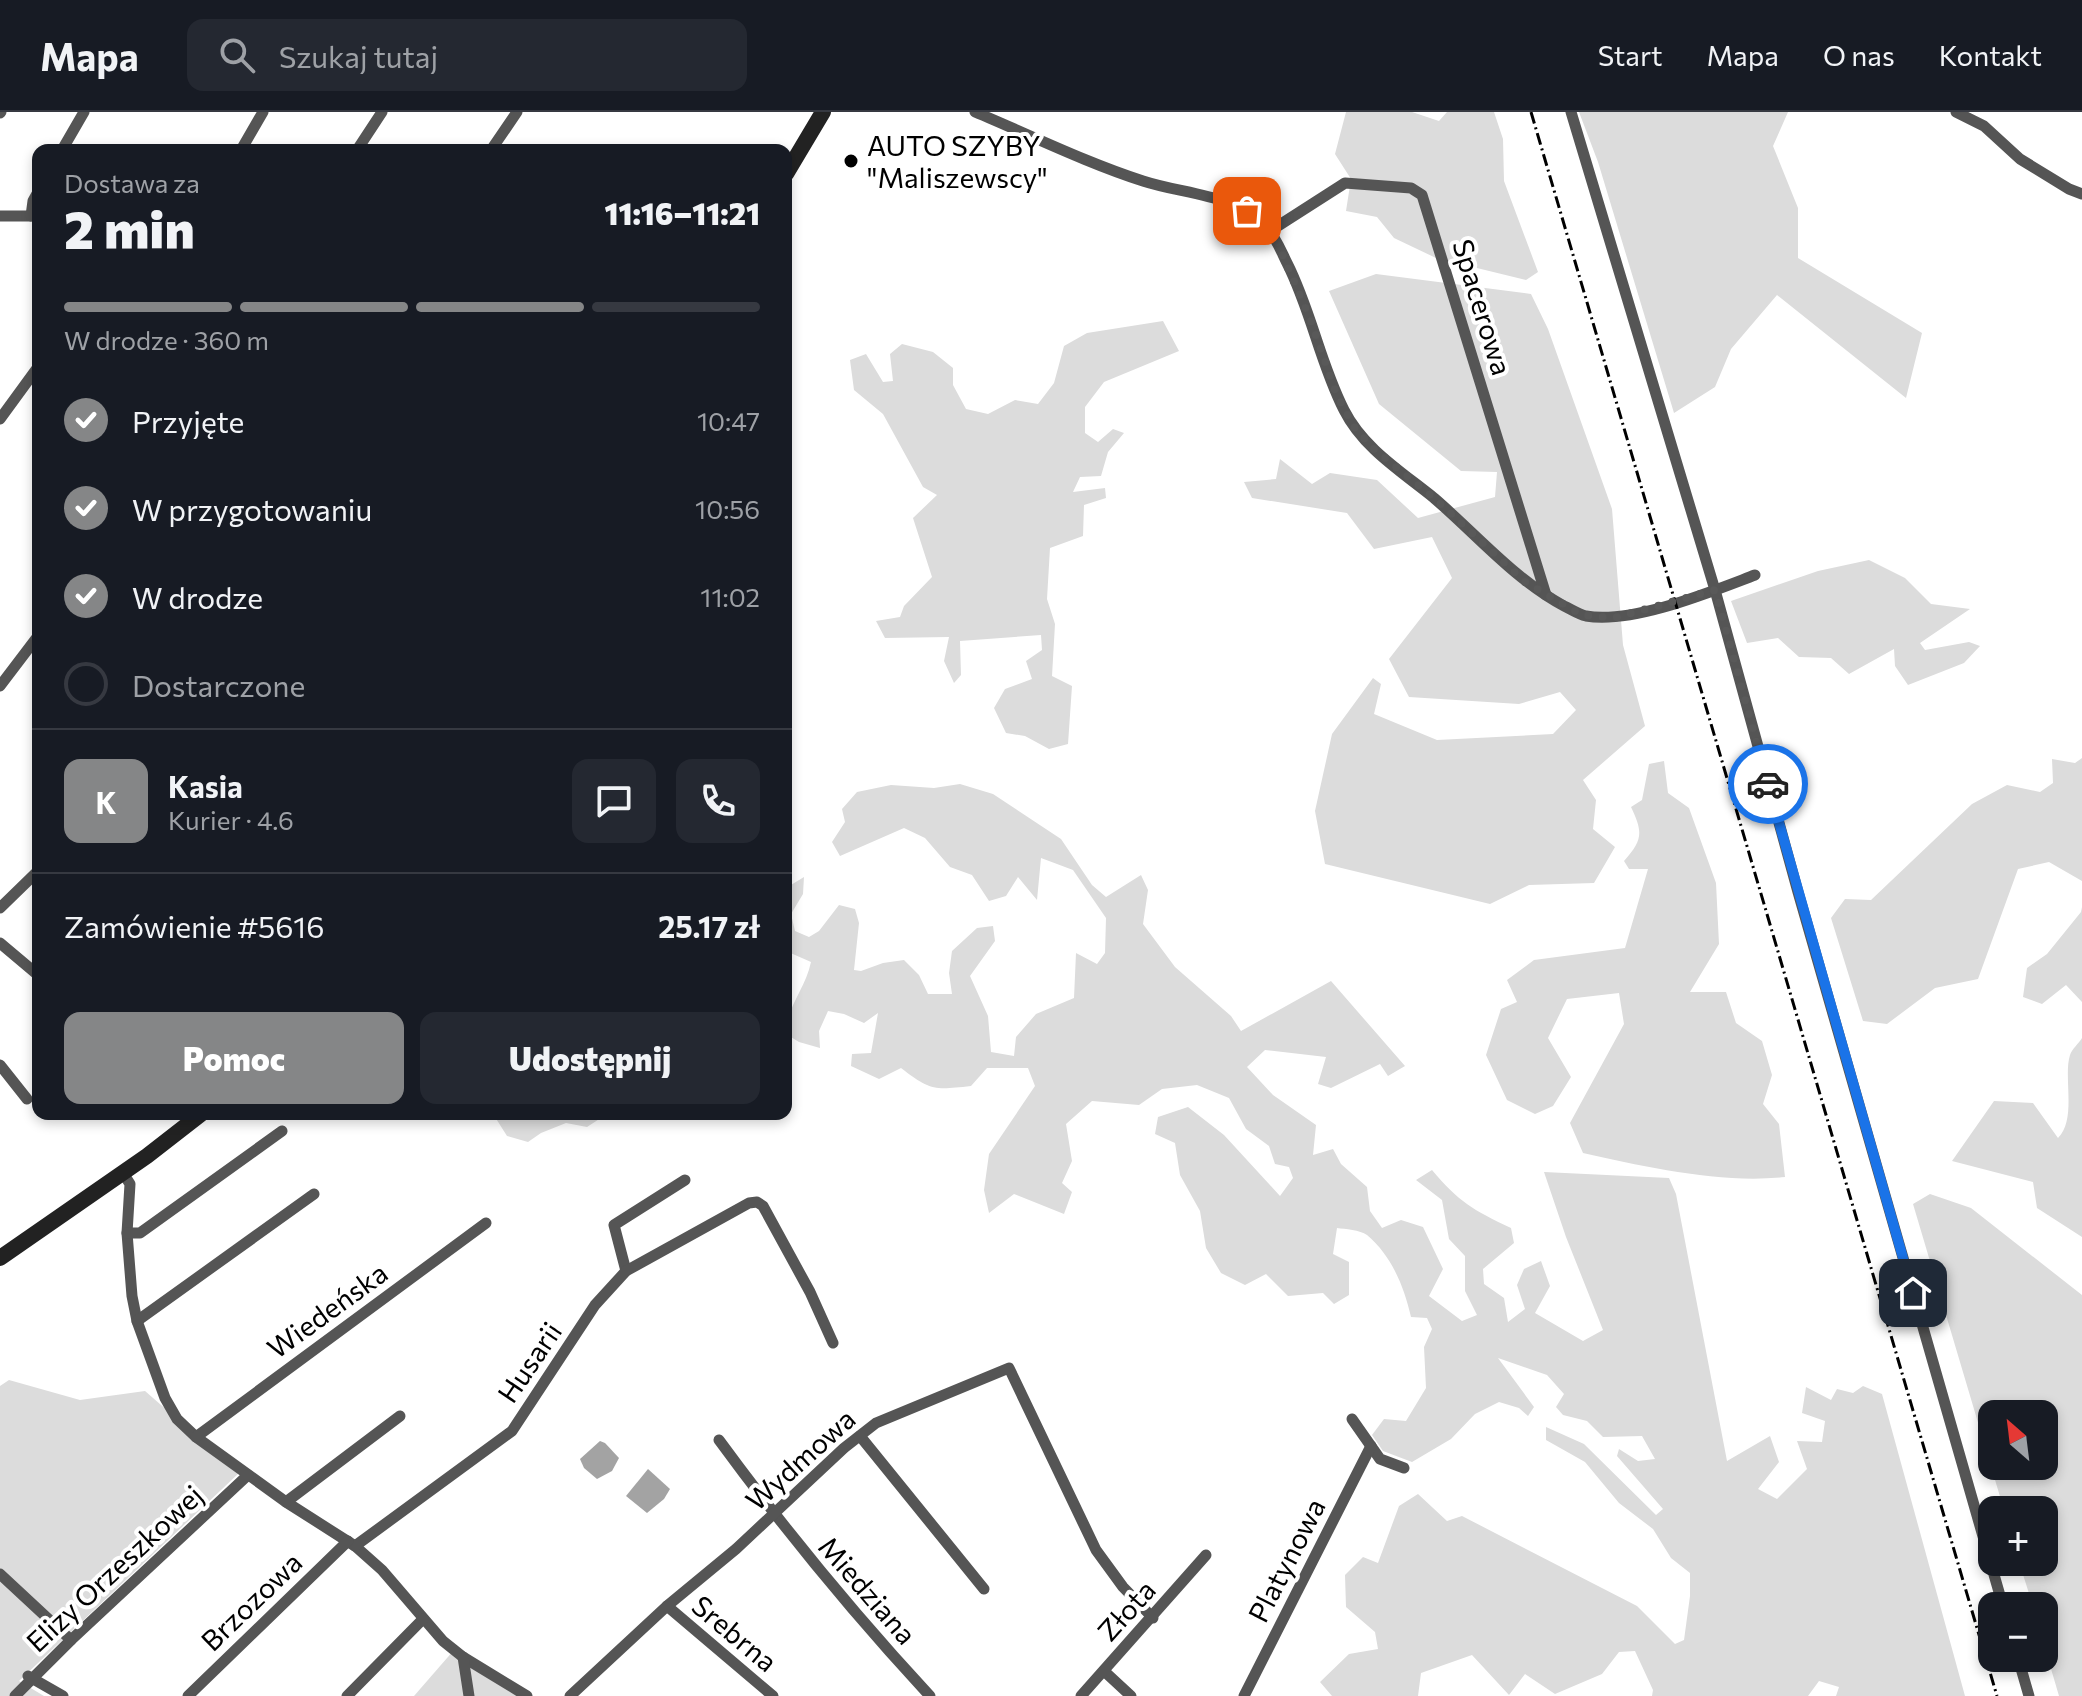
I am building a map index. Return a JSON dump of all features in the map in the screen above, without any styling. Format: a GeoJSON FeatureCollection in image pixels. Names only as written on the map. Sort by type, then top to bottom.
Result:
{"type":"FeatureCollection","features":[{"type":"Feature","properties":{"kind":"main road"},"geometry":{"type":"LineString","coordinates":[[792,164],[823,112]]}},
{"type":"Feature","properties":{"kind":"main road"},"geometry":{"type":"LineString","coordinates":[[0,1258],[193,1120]]}},
{"type":"Feature","properties":{"kind":"street"},"geometry":{"type":"LineString","coordinates":[[65,144],[84,112]]}},
{"type":"Feature","properties":{"kind":"street"},"geometry":{"type":"LineString","coordinates":[[244,144],[263,112]]}},
{"type":"Feature","properties":{"kind":"street"},"geometry":{"type":"LineString","coordinates":[[361,144],[382,112]]}},
{"type":"Feature","properties":{"kind":"street"},"geometry":{"type":"LineString","coordinates":[[495,144],[517,112]]}},
{"type":"Feature","properties":{"kind":"street"},"geometry":{"type":"LineString","coordinates":[[975,112],[1144,182],[1209,196],[1247,211],[1270,231],[1291,271],[1336,393],[1354,427],[1374,449],[1444,507],[1525,582],[1546,595],[1582,615],[1614,618],[1715,590],[1755,575]]}},
{"type":"Feature","properties":{"kind":"street"},"geometry":{"type":"LineString","coordinates":[[1571,112],[1715,590],[1798,892],[1999,1592]]}},
{"type":"Feature","properties":{"kind":"street"},"geometry":{"type":"LineString","coordinates":[[1956,112],[1984,126],[2020,159],[2082,194]]}},
{"type":"Feature","properties":{"kind":"street","name":"Spacerowa"},"geometry":{"type":"LineString","coordinates":[[1270,231],[1345,183],[1411,188],[1422,195],[1546,595]]}},
{"type":"Feature","properties":{"kind":"street"},"geometry":{"type":"LineString","coordinates":[[0,216],[32,216]]}},
{"type":"Feature","properties":{"kind":"street"},"geometry":{"type":"LineString","coordinates":[[0,419],[32,375]]}},
{"type":"Feature","properties":{"kind":"street"},"geometry":{"type":"LineString","coordinates":[[0,686],[32,644]]}},
{"type":"Feature","properties":{"kind":"street"},"geometry":{"type":"LineString","coordinates":[[0,908],[32,877]]}},
{"type":"Feature","properties":{"kind":"street"},"geometry":{"type":"LineString","coordinates":[[0,943],[32,970]]}},
{"type":"Feature","properties":{"kind":"street"},"geometry":{"type":"LineString","coordinates":[[0,1065],[27,1099]]}},
{"type":"Feature","properties":{"kind":"street"},"geometry":{"type":"LineString","coordinates":[[127,1233],[140,1233],[282,1131]]}},
{"type":"Feature","properties":{"kind":"street"},"geometry":{"type":"LineString","coordinates":[[123,1173],[130,1184],[127,1233],[137,1321],[165,1398],[177,1419],[248,1475],[351,1544],[382,1570],[443,1641],[463,1657],[527,1696]]}},
{"type":"Feature","properties":{"kind":"street"},"geometry":{"type":"LineString","coordinates":[[626,1271],[614,1225],[685,1180]]}},
{"type":"Feature","properties":{"kind":"street"},"geometry":{"type":"LineString","coordinates":[[137,1321],[314,1194]]}},
{"type":"Feature","properties":{"kind":"street","name":"Husarii"},"geometry":{"type":"LineString","coordinates":[[351,1544],[512,1431],[595,1305],[626,1271],[749,1203],[757,1202],[763,1206],[810,1292],[833,1343]]}},
{"type":"Feature","properties":{"kind":"street","name":"Wiedeńska"},"geometry":{"type":"LineString","coordinates":[[196,1437],[486,1223]]}},
{"type":"Feature","properties":{"kind":"street","name":"Wydmowa"},"geometry":{"type":"LineString","coordinates":[[570,1696],[667,1606],[736,1549],[844,1448],[876,1423],[1009,1368],[1096,1550],[1123,1587],[1153,1618]]}},
{"type":"Feature","properties":{"kind":"street"},"geometry":{"type":"LineString","coordinates":[[286,1502],[400,1416]]}},
{"type":"Feature","properties":{"kind":"street"},"geometry":{"type":"LineString","coordinates":[[1352,1419],[1380,1459],[1404,1468]]}},
{"type":"Feature","properties":{"kind":"street"},"geometry":{"type":"LineString","coordinates":[[860,1436],[984,1589]]}},
{"type":"Feature","properties":{"kind":"street","name":"Miedziana"},"geometry":{"type":"LineString","coordinates":[[719,1440],[832,1587],[930,1696]]}},
{"type":"Feature","properties":{"kind":"street","name":"Platynowa"},"geometry":{"type":"LineString","coordinates":[[1244,1696],[1371,1446]]}},
{"type":"Feature","properties":{"kind":"street","name":"Elizy Orzeszkowej"},"geometry":{"type":"LineString","coordinates":[[15,1696],[30,1677],[248,1475]]}},
{"type":"Feature","properties":{"kind":"street","name":"Brzozowa"},"geometry":{"type":"LineString","coordinates":[[188,1696],[351,1544]]}},
{"type":"Feature","properties":{"kind":"street","name":"Złota"},"geometry":{"type":"LineString","coordinates":[[1081,1696],[1206,1555]]}},
{"type":"Feature","properties":{"kind":"street"},"geometry":{"type":"LineString","coordinates":[[0,1574],[71,1640]]}},
{"type":"Feature","properties":{"kind":"street","name":"Srebrna"},"geometry":{"type":"LineString","coordinates":[[667,1606],[773,1696]]}},
{"type":"Feature","properties":{"kind":"street"},"geometry":{"type":"LineString","coordinates":[[347,1696],[423,1619]]}},
{"type":"Feature","properties":{"kind":"street"},"geometry":{"type":"LineString","coordinates":[[463,1657],[469,1696]]}},
{"type":"Feature","properties":{"kind":"street"},"geometry":{"type":"LineString","coordinates":[[1104,1671],[1131,1696]]}},
{"type":"Feature","properties":{"kind":"street"},"geometry":{"type":"LineString","coordinates":[[2022,1672],[2029,1696]]}},
{"type":"Feature","properties":{"kind":"street"},"geometry":{"type":"LineString","coordinates":[[30,1677],[63,1696]]}},
{"type":"Feature","properties":{"kind":"shaded area"},"geometry":{"type":"Polygon","coordinates":[[[1346,112],[1412,112],[1439,121],[1447,112],[1494,112],[1503,139],[1504,181],[1538,272],[1526,280],[1436,258],[1394,238],[1377,217],[1346,211],[1351,179],[1335,154],[1346,112]]]}},
{"type":"Feature","properties":{"kind":"shaded area"},"geometry":{"type":"Polygon","coordinates":[[[1579,112],[1788,112],[1773,146],[1798,208],[1798,258],[1922,333],[1906,398],[1777,295],[1731,349],[1715,387],[1674,413],[1598,162],[1579,112]]]}},
{"type":"Feature","properties":{"kind":"shaded area"},"geometry":{"type":"Polygon","coordinates":[[[1376,274],[1531,294],[1548,329],[1612,509],[1623,645],[1645,726],[1583,780],[1596,800],[1593,829],[1615,847],[1594,883],[1529,885],[1490,904],[1325,864],[1315,811],[1332,734],[1373,678],[1381,684],[1374,714],[1437,740],[1553,734],[1576,710],[1560,692],[1519,704],[1409,697],[1389,659],[1452,578],[1432,537],[1374,549],[1347,513],[1252,498],[1244,482],[1276,479],[1280,459],[1312,484],[1330,473],[1377,480],[1418,518],[1495,497],[1497,472],[1461,471],[1379,404],[1329,291],[1376,274]]]}},
{"type":"Feature","properties":{"kind":"shaded area"},"geometry":{"type":"Polygon","coordinates":[[[1163,321],[1179,351],[1104,382],[1085,407],[1085,433],[1098,442],[1113,429],[1124,433],[1108,452],[1101,476],[1080,477],[1073,492],[1105,488],[1106,498],[1084,505],[1083,536],[1050,548],[1047,599],[1055,624],[1052,676],[1072,686],[1068,744],[1049,749],[1025,736],[1006,733],[994,708],[1005,689],[1032,679],[1026,661],[1042,650],[1041,635],[960,641],[961,675],[954,683],[944,661],[949,637],[885,638],[876,621],[900,617],[904,606],[932,577],[913,518],[937,495],[923,487],[883,414],[854,390],[850,360],[866,354],[883,382],[893,381],[890,354],[902,344],[933,352],[953,368],[953,385],[966,409],[988,414],[1015,400],[1038,404],[1054,383],[1064,346],[1087,333],[1163,321]]]}},
{"type":"Feature","properties":{"kind":"shaded area"},"geometry":{"type":"Polygon","coordinates":[[[1869,560],[1905,578],[1931,604],[1970,609],[1920,643],[1925,650],[1969,642],[1980,646],[1964,663],[1908,685],[1895,666],[1894,649],[1849,674],[1831,658],[1799,657],[1778,638],[1747,643],[1731,601],[1818,571],[1869,560]]]}},
{"type":"Feature","properties":{"kind":"shaded area"},"geometry":{"type":"Polygon","coordinates":[[[2082,758],[2082,881],[2049,862],[2018,869],[1978,979],[1935,988],[1887,1024],[1863,1021],[1831,918],[1845,899],[1871,900],[1972,804],[2007,785],[2040,792],[2053,783],[2052,759],[2075,763],[2082,758]]]}},
{"type":"Feature","properties":{"kind":"shaded area"},"geometry":{"type":"Polygon","coordinates":[[[1664,761],[1668,793],[1689,808],[1716,883],[1719,944],[1690,992],[1726,992],[1736,1023],[1762,1041],[1772,1075],[1763,1104],[1779,1124],[1785,1177],[1710,1176],[1583,1153],[1570,1123],[1624,1024],[1619,993],[1567,999],[1548,1038],[1571,1077],[1553,1106],[1535,1114],[1507,1100],[1486,1055],[1501,1009],[1517,1002],[1507,980],[1534,960],[1625,948],[1648,869],[1629,869],[1624,861],[1639,836],[1638,823],[1631,807],[1642,800],[1649,764],[1664,761]]]}},
{"type":"Feature","properties":{"kind":"shaded area"},"geometry":{"type":"Polygon","coordinates":[[[960,784],[993,794],[1061,839],[1092,885],[1106,897],[1141,875],[1148,890],[1143,924],[1175,967],[1231,1016],[1241,1031],[1331,981],[1405,1066],[1388,1076],[1380,1064],[1331,1088],[1318,1084],[1326,1057],[1265,1050],[1247,1067],[1273,1095],[1316,1125],[1313,1155],[1333,1149],[1341,1164],[1367,1187],[1370,1211],[1382,1228],[1401,1220],[1423,1227],[1443,1269],[1429,1296],[1462,1321],[1477,1315],[1465,1291],[1465,1256],[1449,1239],[1442,1200],[1416,1180],[1432,1170],[1467,1204],[1511,1228],[1514,1243],[1483,1269],[1484,1284],[1504,1298],[1508,1322],[1525,1309],[1517,1285],[1524,1269],[1541,1261],[1550,1286],[1535,1313],[1583,1341],[1603,1330],[1544,1172],[1669,1178],[1676,1194],[1727,1461],[1770,1436],[1779,1462],[1758,1489],[1777,1499],[1807,1469],[1797,1441],[1822,1442],[1825,1421],[1802,1413],[1806,1387],[1831,1400],[1837,1389],[1853,1393],[1863,1386],[1882,1394],[1965,1696],[1836,1696],[1839,1687],[1819,1681],[1808,1696],[1652,1696],[1653,1690],[1635,1651],[1619,1652],[1602,1674],[1555,1694],[1525,1674],[1509,1695],[1472,1655],[1421,1673],[1418,1696],[1332,1696],[1320,1682],[1349,1654],[1378,1649],[1375,1632],[1346,1607],[1345,1575],[1363,1557],[1378,1563],[1399,1506],[1418,1494],[1447,1521],[1462,1516],[1637,1606],[1675,1644],[1684,1640],[1690,1573],[1671,1558],[1653,1529],[1619,1503],[1585,1462],[1546,1440],[1546,1427],[1584,1444],[1656,1515],[1663,1509],[1617,1456],[1619,1449],[1638,1461],[1655,1459],[1642,1436],[1603,1437],[1587,1421],[1563,1415],[1556,1407],[1564,1394],[1547,1375],[1498,1358],[1534,1407],[1528,1416],[1519,1408],[1499,1402],[1475,1414],[1451,1439],[1412,1462],[1383,1451],[1372,1435],[1384,1419],[1406,1421],[1426,1388],[1424,1347],[1432,1329],[1427,1318],[1411,1317],[1401,1283],[1390,1262],[1376,1243],[1357,1231],[1337,1228],[1333,1254],[1349,1262],[1349,1295],[1334,1304],[1323,1293],[1288,1296],[1266,1274],[1245,1285],[1221,1273],[1206,1248],[1200,1211],[1180,1175],[1175,1143],[1155,1134],[1158,1117],[1188,1107],[1224,1135],[1280,1196],[1293,1178],[1289,1167],[1275,1164],[1269,1146],[1246,1129],[1229,1098],[1197,1085],[1162,1089],[1139,1105],[1092,1101],[1066,1124],[1072,1161],[1062,1183],[1072,1192],[1064,1214],[1014,1194],[989,1213],[984,1190],[989,1154],[1035,1086],[1028,1068],[987,1068],[971,1086],[949,1088],[927,1085],[901,1068],[879,1079],[851,1066],[852,1054],[871,1053],[878,1013],[864,1023],[828,1011],[819,1031],[820,1048],[792,1038],[792,1009],[811,962],[792,954],[792,918],[795,931],[809,937],[819,931],[839,905],[855,909],[859,923],[854,970],[904,960],[919,975],[928,994],[952,994],[949,973],[952,951],[977,928],[993,926],[995,941],[970,976],[988,1016],[991,1052],[1014,1056],[1016,1037],[1036,1014],[1074,998],[1076,953],[1097,964],[1105,953],[1106,918],[1073,870],[1041,858],[1037,900],[1018,877],[1006,896],[989,901],[972,875],[950,867],[925,838],[904,828],[840,856],[832,842],[845,822],[842,809],[857,792],[891,785],[934,788],[960,784]]]}},
{"type":"Feature","properties":{"kind":"shaded area"},"geometry":{"type":"Polygon","coordinates":[[[804,877],[803,894],[792,912],[792,884],[804,877]]]}},
{"type":"Feature","properties":{"kind":"shaded area"},"geometry":{"type":"Polygon","coordinates":[[[2082,907],[2082,1002],[2066,985],[2042,1004],[2023,997],[2027,968],[2047,954],[2082,907]]]}},
{"type":"Feature","properties":{"kind":"shaded area"},"geometry":{"type":"Polygon","coordinates":[[[2082,1038],[2082,1237],[2037,1208],[2033,1182],[1952,1161],[1994,1101],[2033,1103],[2058,1138],[2067,1120],[2070,1055],[2082,1038]]]}},
{"type":"Feature","properties":{"kind":"shaded area"},"geometry":{"type":"Polygon","coordinates":[[[497,1120],[598,1120],[587,1127],[566,1123],[528,1142],[507,1136],[497,1120]]]}},
{"type":"Feature","properties":{"kind":"shaded area"},"geometry":{"type":"Polygon","coordinates":[[[1930,1194],[1971,1208],[2082,1295],[2082,1696],[2059,1696],[2052,1672],[2058,1672],[2058,1592],[2029,1592],[2023,1576],[2058,1576],[2058,1496],[2000,1496],[1995,1480],[2058,1480],[2058,1400],[1978,1400],[1978,1423],[1913,1204],[1930,1194]]]}},
{"type":"Feature","properties":{"kind":"shaded area"},"geometry":{"type":"Polygon","coordinates":[[[9,1380],[80,1400],[145,1391],[239,1473],[19,1681],[44,1696],[0,1696],[0,1386],[9,1380]]]}},
{"type":"Feature","properties":{"kind":"shaded area"},"geometry":{"type":"Polygon","coordinates":[[[600,1441],[619,1458],[612,1471],[597,1479],[584,1468],[580,1459],[600,1441]]]}},
{"type":"Feature","properties":{"kind":"shaded area"},"geometry":{"type":"Polygon","coordinates":[[[648,1469],[670,1489],[664,1499],[647,1513],[626,1496],[648,1469]]]}},
{"type":"Feature","properties":{"kind":"shaded area"},"geometry":{"type":"Polygon","coordinates":[[[454,1650],[519,1696],[414,1696],[454,1650]]]}},
{"type":"Feature","properties":{"kind":"railway"},"geometry":{"type":"LineString","coordinates":[[1531,112],[1997,1696]]}},
{"type":"Feature","properties":{"kind":"way so far"},"geometry":{"type":"LineString","coordinates":[[1247,211],[1270,231],[1277,242],[1311,321],[1336,393],[1354,427],[1374,449],[1434,498],[1525,582],[1582,615],[1614,618],[1715,590],[1768,784]]}},
{"type":"Feature","properties":{"kind":"place","name":"AUTO SZYBY \"Maliszewscy\""},"geometry":{"type":"Point","coordinates":[851,161]}},
{"type":"Feature","properties":{"kind":"route"},"geometry":{"type":"LineString","coordinates":[[1768,784],[1913,1293]]}}]}
